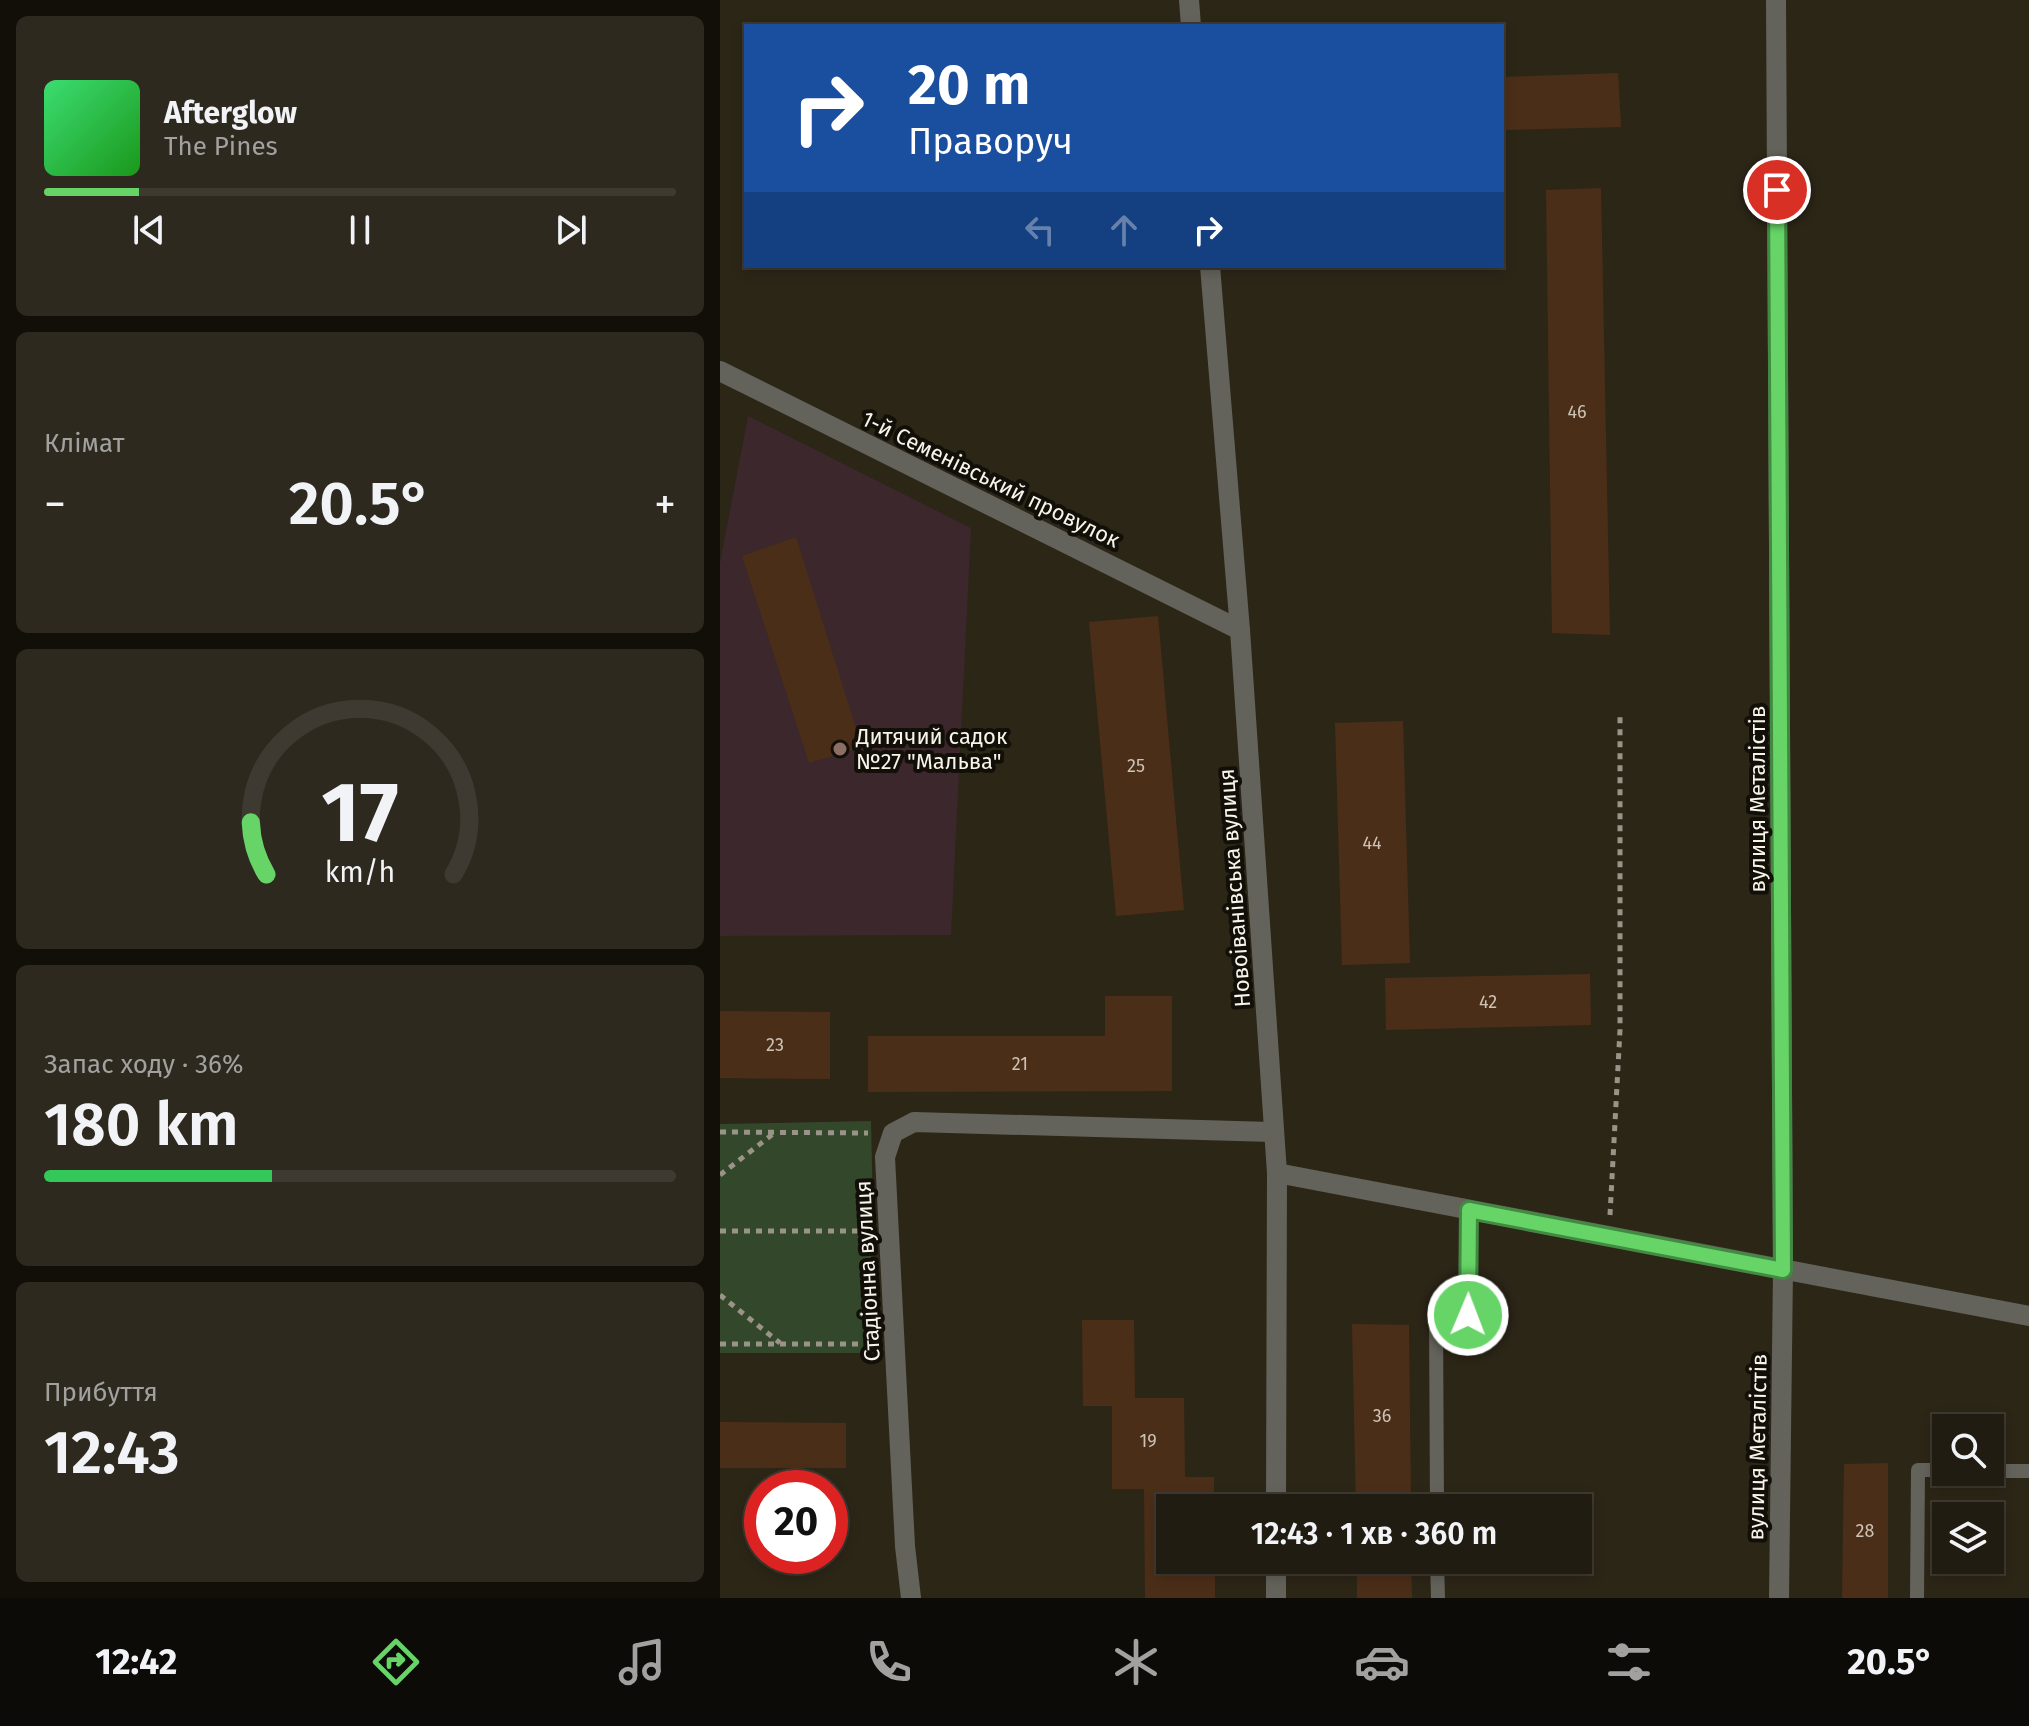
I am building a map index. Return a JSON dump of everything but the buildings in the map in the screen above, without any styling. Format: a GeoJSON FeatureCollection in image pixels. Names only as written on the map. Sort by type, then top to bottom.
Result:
{"type":"FeatureCollection","features":[{"type":"Feature","properties":{"kind":"street"},"geometry":{"type":"LineString","coordinates":[[1189,0],[1191,24]]}},
{"type":"Feature","properties":{"kind":"street","name":"вулиця Металістів"},"geometry":{"type":"LineString","coordinates":[[1776,0],[1783,1270],[1779,1598]]}},
{"type":"Feature","properties":{"kind":"street","name":"Новоіванівська вулиця"},"geometry":{"type":"LineString","coordinates":[[1210,268],[1240,630],[1277,1173],[1276,1494]]}},
{"type":"Feature","properties":{"kind":"street","name":"1-й Семенівський провулок"},"geometry":{"type":"LineString","coordinates":[[720,371],[1240,630]]}},
{"type":"Feature","properties":{"kind":"street"},"geometry":{"type":"LineString","coordinates":[[893,1133],[914,1122],[1274,1132]]}},
{"type":"Feature","properties":{"kind":"street","name":"Стадіонна вулиця"},"geometry":{"type":"LineString","coordinates":[[893,1133],[885,1157],[905,1546],[911,1598]]}},
{"type":"Feature","properties":{"kind":"street"},"geometry":{"type":"LineString","coordinates":[[1277,1173],[2029,1316]]}},
{"type":"Feature","properties":{"kind":"street"},"geometry":{"type":"LineString","coordinates":[[1276,1574],[1276,1598]]}},
{"type":"Feature","properties":{"kind":"lane"},"geometry":{"type":"LineString","coordinates":[[1437,1494],[1436,1315],[1468,1315],[1469,1210]]}},
{"type":"Feature","properties":{"kind":"lane"},"geometry":{"type":"LineString","coordinates":[[1917,1598],[1918,1470],[1932,1470]]}},
{"type":"Feature","properties":{"kind":"lane"},"geometry":{"type":"LineString","coordinates":[[2004,1471],[2029,1471]]}},
{"type":"Feature","properties":{"kind":"lane"},"geometry":{"type":"LineString","coordinates":[[1437,1574],[1438,1598]]}},
{"type":"Feature","properties":{"kind":"path"},"geometry":{"type":"LineString","coordinates":[[1608,1236],[1620,1030],[1620,717]]}},
{"type":"Feature","properties":{"kind":"path"},"geometry":{"type":"LineString","coordinates":[[720,1132],[893,1133]]}},
{"type":"Feature","properties":{"kind":"path"},"geometry":{"type":"LineString","coordinates":[[720,1175],[775,1132]]}},
{"type":"Feature","properties":{"kind":"path"},"geometry":{"type":"LineString","coordinates":[[720,1231],[888,1231]]}},
{"type":"Feature","properties":{"kind":"path"},"geometry":{"type":"LineString","coordinates":[[720,1295],[781,1344]]}},
{"type":"Feature","properties":{"kind":"path"},"geometry":{"type":"LineString","coordinates":[[720,1344],[895,1345]]}},
{"type":"Feature","properties":{"kind":"shaded area","name":"Дитячий садок №27 \"Мальва\""},"geometry":{"type":"Polygon","coordinates":[[[748,416],[971,528],[951,935],[720,936],[720,563],[748,416]]]}},
{"type":"Feature","properties":{"kind":"green space"},"geometry":{"type":"Polygon","coordinates":[[[871,1121],[876,1353],[720,1353],[720,1124],[871,1121]]]}},
{"type":"Feature","properties":{"kind":"place","name":"Дитячий садок №27 \"Мальва\""},"geometry":{"type":"Point","coordinates":[840,749]}},
{"type":"Feature","properties":{"kind":"route"},"geometry":{"type":"LineString","coordinates":[[1468,1315],[1469,1210],[1783,1270],[1777,190]]}}]}
